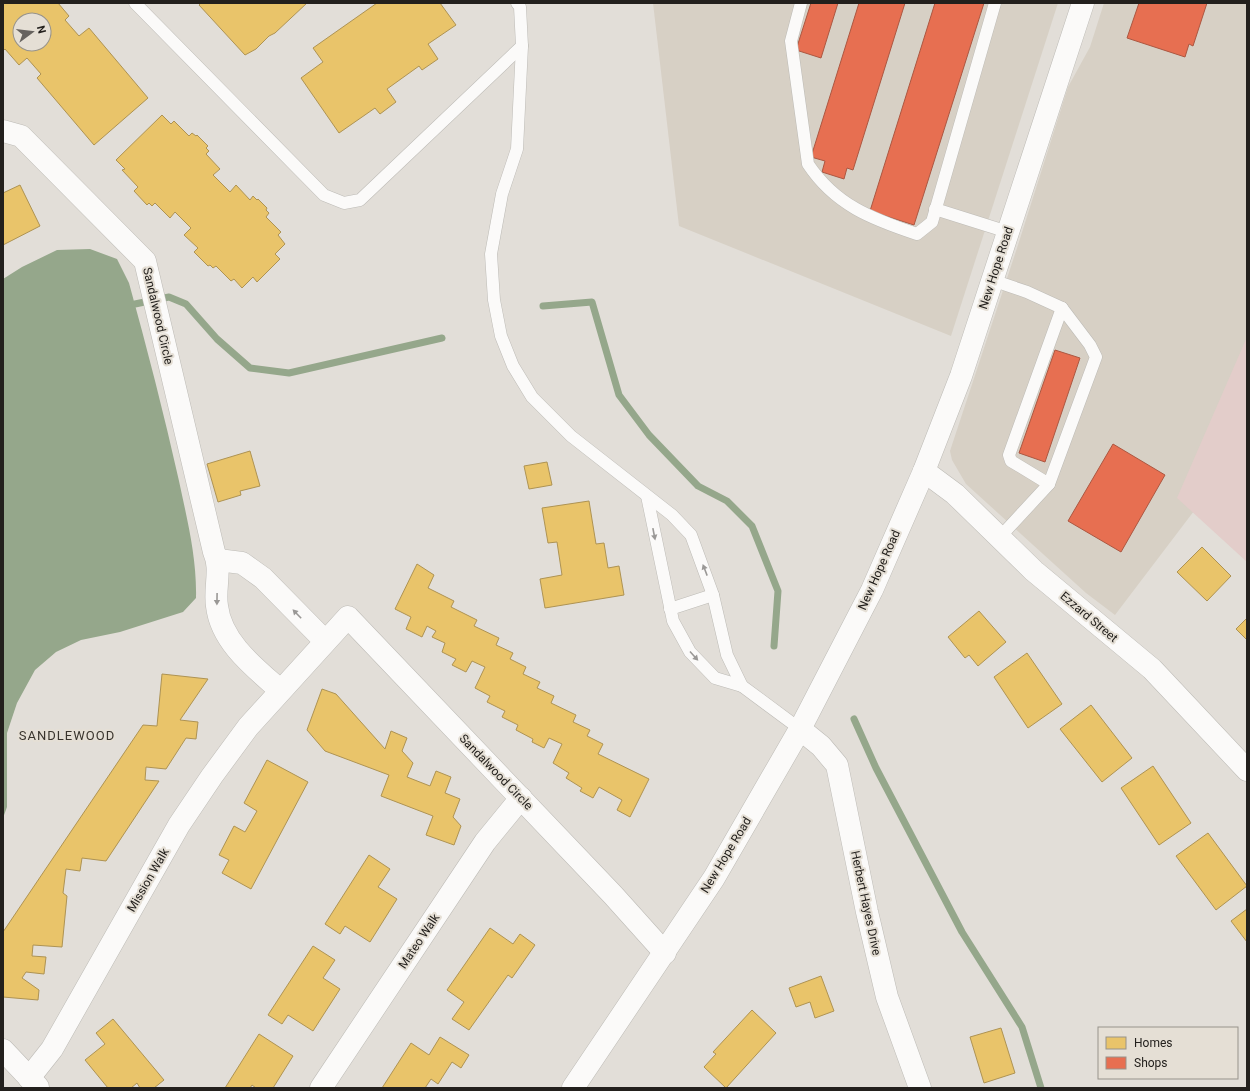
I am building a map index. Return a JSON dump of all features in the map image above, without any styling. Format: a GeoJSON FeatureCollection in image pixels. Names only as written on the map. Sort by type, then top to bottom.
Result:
{"type":"FeatureCollection","features":[{"type":"Feature","properties":{"kind":"street","name":"New Hope Road"},"geometry":{"type":"LineString","coordinates":[[573,1088],[714,878],[800,729],[868,596],[924,471],[961,376],[1083,3]]}},
{"type":"Feature","properties":{"kind":"street","name":"Sandalwood Circle"},"geometry":{"type":"LineString","coordinates":[[3,131],[21,136],[145,261],[200,495],[214,552],[218,560],[216,606],[220,624],[243,656],[280,690],[348,617],[613,895],[664,953]]}},
{"type":"Feature","properties":{"kind":"street","name":"Ezzard Street"},"geometry":{"type":"LineString","coordinates":[[924,471],[955,494],[1034,571],[1152,669],[1247,770]]}},
{"type":"Feature","properties":{"kind":"street"},"geometry":{"type":"LineString","coordinates":[[218,560],[242,563],[263,578],[325,641]]}},
{"type":"Feature","properties":{"kind":"street","name":"Mission Walk"},"geometry":{"type":"LineString","coordinates":[[34,1083],[52,1048],[183,819],[248,727],[280,690]]}},
{"type":"Feature","properties":{"kind":"street","name":"Herbert Hayes Drive"},"geometry":{"type":"LineString","coordinates":[[800,729],[821,746],[837,766],[867,912],[887,997],[920,1088]]}},
{"type":"Feature","properties":{"kind":"street","name":"Mateo Walk"},"geometry":{"type":"LineString","coordinates":[[321,1088],[485,842],[521,798]]}},
{"type":"Feature","properties":{"kind":"street"},"geometry":{"type":"LineString","coordinates":[[3,1050],[34,1083]]}},
{"type":"Feature","properties":{"kind":"lane"},"geometry":{"type":"LineString","coordinates":[[135,3],[324,195],[344,203],[360,200],[522,46]]}},
{"type":"Feature","properties":{"kind":"lane"},"geometry":{"type":"LineString","coordinates":[[517,3],[520,7],[522,46],[517,149],[502,194],[491,254],[494,300],[501,336],[513,366],[532,397],[571,436],[672,515],[690,535],[713,594],[727,654],[742,686]]}},
{"type":"Feature","properties":{"kind":"lane"},"geometry":{"type":"LineString","coordinates":[[801,3],[790,42],[808,164],[820,182],[841,201],[877,221],[917,234],[932,222],[995,3]]}},
{"type":"Feature","properties":{"kind":"lane"},"geometry":{"type":"LineString","coordinates":[[936,209],[1008,232]]}},
{"type":"Feature","properties":{"kind":"lane"},"geometry":{"type":"LineString","coordinates":[[992,280],[1027,292],[1062,308],[1090,345],[1096,357],[1049,484],[1000,537]]}},
{"type":"Feature","properties":{"kind":"lane"},"geometry":{"type":"LineString","coordinates":[[1049,484],[1011,461],[1009,455],[1062,308]]}},
{"type":"Feature","properties":{"kind":"lane"},"geometry":{"type":"LineString","coordinates":[[647,496],[673,621],[690,652],[715,678],[742,686],[800,729]]}},
{"type":"Feature","properties":{"kind":"lane"},"geometry":{"type":"LineString","coordinates":[[670,609],[713,594]]}},
{"type":"Feature","properties":{"kind":"shaded area"},"geometry":{"type":"Polygon","coordinates":[[[653,3],[1058,3],[951,336],[679,226],[653,3]]]}},
{"type":"Feature","properties":{"kind":"shaded area"},"geometry":{"type":"Polygon","coordinates":[[[1104,3],[1247,3],[1247,475],[1194,511],[1115,615],[1086,593],[966,484],[952,460],[950,451],[1068,87],[1090,47],[1104,3]]]}},
{"type":"Feature","properties":{"kind":"shaded area"},"geometry":{"type":"Polygon","coordinates":[[[90,249],[117,259],[129,283],[149,357],[185,510],[195,568],[196,598],[183,612],[120,632],[81,640],[56,652],[35,670],[17,703],[7,733],[7,807],[3,818],[3,279],[22,267],[57,250],[90,249]]]}},
{"type":"Feature","properties":{"kind":"shaded area"},"geometry":{"type":"Polygon","coordinates":[[[1247,337],[1247,562],[1177,498],[1247,337]]]}},
{"type":"Feature","properties":{"kind":"building: Homes"},"geometry":{"type":"Polygon","coordinates":[[[3,3],[58,3],[69,16],[65,20],[79,36],[89,28],[148,98],[94,145],[37,78],[41,74],[27,58],[19,65],[5,49],[3,51],[3,3]]]}},
{"type":"Feature","properties":{"kind":"building: Homes"},"geometry":{"type":"Polygon","coordinates":[[[201,3],[307,3],[256,49],[245,55],[199,5],[201,3]]]}},
{"type":"Feature","properties":{"kind":"building: Homes"},"geometry":{"type":"Polygon","coordinates":[[[377,3],[440,3],[456,25],[428,44],[438,59],[422,70],[419,66],[387,89],[396,102],[380,114],[375,108],[339,133],[301,78],[323,62],[313,48],[377,3]]]}},
{"type":"Feature","properties":{"kind":"building: Homes"},"geometry":{"type":"Polygon","coordinates":[[[162,115],[171,124],[174,121],[189,136],[192,133],[196,136],[197,135],[208,146],[206,148],[209,151],[206,154],[220,169],[213,175],[230,192],[236,185],[250,200],[253,196],[257,200],[258,199],[267,208],[266,210],[269,213],[266,217],[281,232],[278,235],[285,244],[275,254],[280,259],[257,282],[253,277],[242,288],[234,279],[231,281],[216,266],[213,268],[210,265],[208,266],[194,252],[198,248],[184,235],[191,228],[175,212],[170,218],[155,203],[152,206],[149,203],[147,205],[134,191],[138,187],[122,170],[125,169],[116,160],[162,115]]]}},
{"type":"Feature","properties":{"kind":"building: Homes"},"geometry":{"type":"Polygon","coordinates":[[[20,185],[40,226],[3,245],[3,193],[20,185]]]}},
{"type":"Feature","properties":{"kind":"building: Homes"},"geometry":{"type":"Polygon","coordinates":[[[250,451],[260,486],[240,491],[241,495],[218,502],[207,464],[250,451]]]}},
{"type":"Feature","properties":{"kind":"building: Homes"},"geometry":{"type":"Polygon","coordinates":[[[547,462],[552,485],[529,489],[524,466],[547,462]]]}},
{"type":"Feature","properties":{"kind":"building: Homes"},"geometry":{"type":"Polygon","coordinates":[[[589,501],[596,544],[604,543],[608,568],[619,566],[624,595],[545,608],[540,579],[562,575],[557,542],[548,543],[542,508],[589,501]]]}},
{"type":"Feature","properties":{"kind":"building: Homes"},"geometry":{"type":"Polygon","coordinates":[[[1202,547],[1231,576],[1207,601],[1177,572],[1202,547]]]}},
{"type":"Feature","properties":{"kind":"building: Homes"},"geometry":{"type":"Polygon","coordinates":[[[417,564],[434,575],[428,588],[454,601],[451,607],[477,620],[474,626],[499,638],[496,645],[513,653],[510,659],[526,667],[523,674],[540,682],[537,688],[554,696],[551,703],[576,715],[573,722],[590,730],[587,736],[603,744],[598,754],[649,779],[630,817],[617,810],[622,800],[599,787],[593,798],[580,791],[582,788],[566,778],[569,773],[553,763],[562,744],[549,738],[544,748],[532,742],[533,739],[516,730],[518,725],[502,717],[505,711],[487,702],[490,696],[475,688],[485,667],[472,661],[466,672],[452,665],[456,659],[442,652],[445,643],[432,637],[436,631],[427,626],[422,637],[406,629],[411,617],[395,609],[417,564]]]}},
{"type":"Feature","properties":{"kind":"building: Homes"},"geometry":{"type":"Polygon","coordinates":[[[979,611],[1006,642],[978,666],[969,655],[965,658],[948,637],[979,611]]]}},
{"type":"Feature","properties":{"kind":"building: Homes"},"geometry":{"type":"Polygon","coordinates":[[[1247,618],[1247,640],[1236,629],[1247,618]]]}},
{"type":"Feature","properties":{"kind":"building: Homes"},"geometry":{"type":"Polygon","coordinates":[[[1027,653],[1062,704],[1028,728],[994,677],[1027,653]]]}},
{"type":"Feature","properties":{"kind":"building: Homes"},"geometry":{"type":"Polygon","coordinates":[[[162,674],[208,679],[180,720],[198,722],[196,739],[186,738],[166,769],[146,767],[145,780],[159,781],[106,861],[82,858],[80,871],[66,869],[63,893],[67,896],[62,947],[33,945],[32,956],[46,957],[44,974],[26,972],[22,978],[39,990],[38,1000],[3,997],[3,932],[143,725],[157,726],[162,674]]]}},
{"type":"Feature","properties":{"kind":"building: Homes"},"geometry":{"type":"Polygon","coordinates":[[[322,689],[336,694],[385,749],[391,731],[407,738],[402,751],[413,763],[407,777],[430,786],[436,771],[451,777],[445,793],[460,799],[453,817],[461,826],[454,845],[426,835],[433,816],[381,796],[389,775],[325,751],[307,730],[322,689]]]}},
{"type":"Feature","properties":{"kind":"building: Homes"},"geometry":{"type":"Polygon","coordinates":[[[1091,705],[1132,758],[1102,782],[1060,729],[1091,705]]]}},
{"type":"Feature","properties":{"kind":"building: Homes"},"geometry":{"type":"Polygon","coordinates":[[[267,760],[308,782],[251,889],[222,873],[229,860],[219,855],[234,826],[245,832],[257,811],[244,803],[267,760]]]}},
{"type":"Feature","properties":{"kind":"building: Homes"},"geometry":{"type":"Polygon","coordinates":[[[1153,766],[1191,823],[1159,845],[1121,788],[1153,766]]]}},
{"type":"Feature","properties":{"kind":"building: Homes"},"geometry":{"type":"Polygon","coordinates":[[[1208,833],[1247,886],[1216,910],[1176,856],[1208,833]]]}},
{"type":"Feature","properties":{"kind":"building: Homes"},"geometry":{"type":"Polygon","coordinates":[[[369,855],[390,869],[378,887],[397,899],[370,942],[345,926],[340,934],[325,924],[369,855]]]}},
{"type":"Feature","properties":{"kind":"building: Homes"},"geometry":{"type":"Polygon","coordinates":[[[1247,909],[1247,942],[1231,921],[1247,909]]]}},
{"type":"Feature","properties":{"kind":"building: Homes"},"geometry":{"type":"Polygon","coordinates":[[[490,928],[513,944],[520,934],[535,945],[512,978],[508,975],[469,1030],[452,1019],[464,1002],[447,990],[490,928]]]}},
{"type":"Feature","properties":{"kind":"building: Homes"},"geometry":{"type":"Polygon","coordinates":[[[313,946],[335,960],[323,978],[340,989],[313,1031],[288,1015],[282,1024],[268,1015],[313,946]]]}},
{"type":"Feature","properties":{"kind":"building: Homes"},"geometry":{"type":"Polygon","coordinates":[[[821,976],[834,1011],[815,1018],[810,1002],[796,1007],[789,988],[821,976]]]}},
{"type":"Feature","properties":{"kind":"building: Homes"},"geometry":{"type":"Polygon","coordinates":[[[752,1010],[776,1033],[726,1088],[704,1067],[716,1054],[713,1052],[752,1010]]]}},
{"type":"Feature","properties":{"kind":"building: Homes"},"geometry":{"type":"Polygon","coordinates":[[[113,1019],[164,1080],[154,1088],[140,1088],[137,1083],[131,1088],[108,1088],[85,1060],[105,1044],[96,1033],[113,1019]]]}},
{"type":"Feature","properties":{"kind":"building: Homes"},"geometry":{"type":"Polygon","coordinates":[[[1001,1028],[1015,1073],[984,1083],[970,1037],[1001,1028]]]}},
{"type":"Feature","properties":{"kind":"building: Homes"},"geometry":{"type":"Polygon","coordinates":[[[259,1034],[293,1056],[273,1088],[256,1088],[252,1085],[250,1088],[225,1088],[259,1034]]]}},
{"type":"Feature","properties":{"kind":"building: Homes"},"geometry":{"type":"Polygon","coordinates":[[[440,1037],[469,1055],[461,1068],[452,1062],[438,1084],[431,1079],[425,1088],[382,1088],[411,1043],[429,1055],[440,1037]]]}},
{"type":"Feature","properties":{"kind":"building: Shops"},"geometry":{"type":"Polygon","coordinates":[[[811,3],[838,3],[821,58],[796,50],[811,3]]]}},
{"type":"Feature","properties":{"kind":"building: Shops"},"geometry":{"type":"Polygon","coordinates":[[[859,3],[905,3],[853,170],[847,168],[844,179],[822,172],[825,161],[811,157],[859,3]]]}},
{"type":"Feature","properties":{"kind":"building: Shops"},"geometry":{"type":"Polygon","coordinates":[[[935,3],[984,3],[914,225],[870,211],[935,3]]]}},
{"type":"Feature","properties":{"kind":"building: Shops"},"geometry":{"type":"Polygon","coordinates":[[[1139,3],[1207,3],[1193,46],[1189,44],[1185,57],[1127,38],[1139,3]]]}},
{"type":"Feature","properties":{"kind":"building: Shops"},"geometry":{"type":"Polygon","coordinates":[[[1055,350],[1080,358],[1045,462],[1019,453],[1055,350]]]}},
{"type":"Feature","properties":{"kind":"building: Shops"},"geometry":{"type":"Polygon","coordinates":[[[1113,444],[1165,475],[1121,552],[1068,521],[1113,444]]]}},
{"type":"Feature","properties":{"kind":"waterway"},"geometry":{"type":"LineString","coordinates":[[135,304],[169,297],[186,304],[217,339],[250,368],[289,373],[442,338]]}},
{"type":"Feature","properties":{"kind":"waterway"},"geometry":{"type":"LineString","coordinates":[[543,306],[592,302],[619,395],[649,435],[698,486],[727,501],[752,526],[778,591],[774,646]]}},
{"type":"Feature","properties":{"kind":"waterway"},"geometry":{"type":"LineString","coordinates":[[854,719],[876,768],[962,932],[1022,1027],[1041,1088]]}},
{"type":"Feature","properties":{"kind":"district","name":"SANDLEWOOD"},"geometry":{"type":"Point","coordinates":[67,735]}}]}
